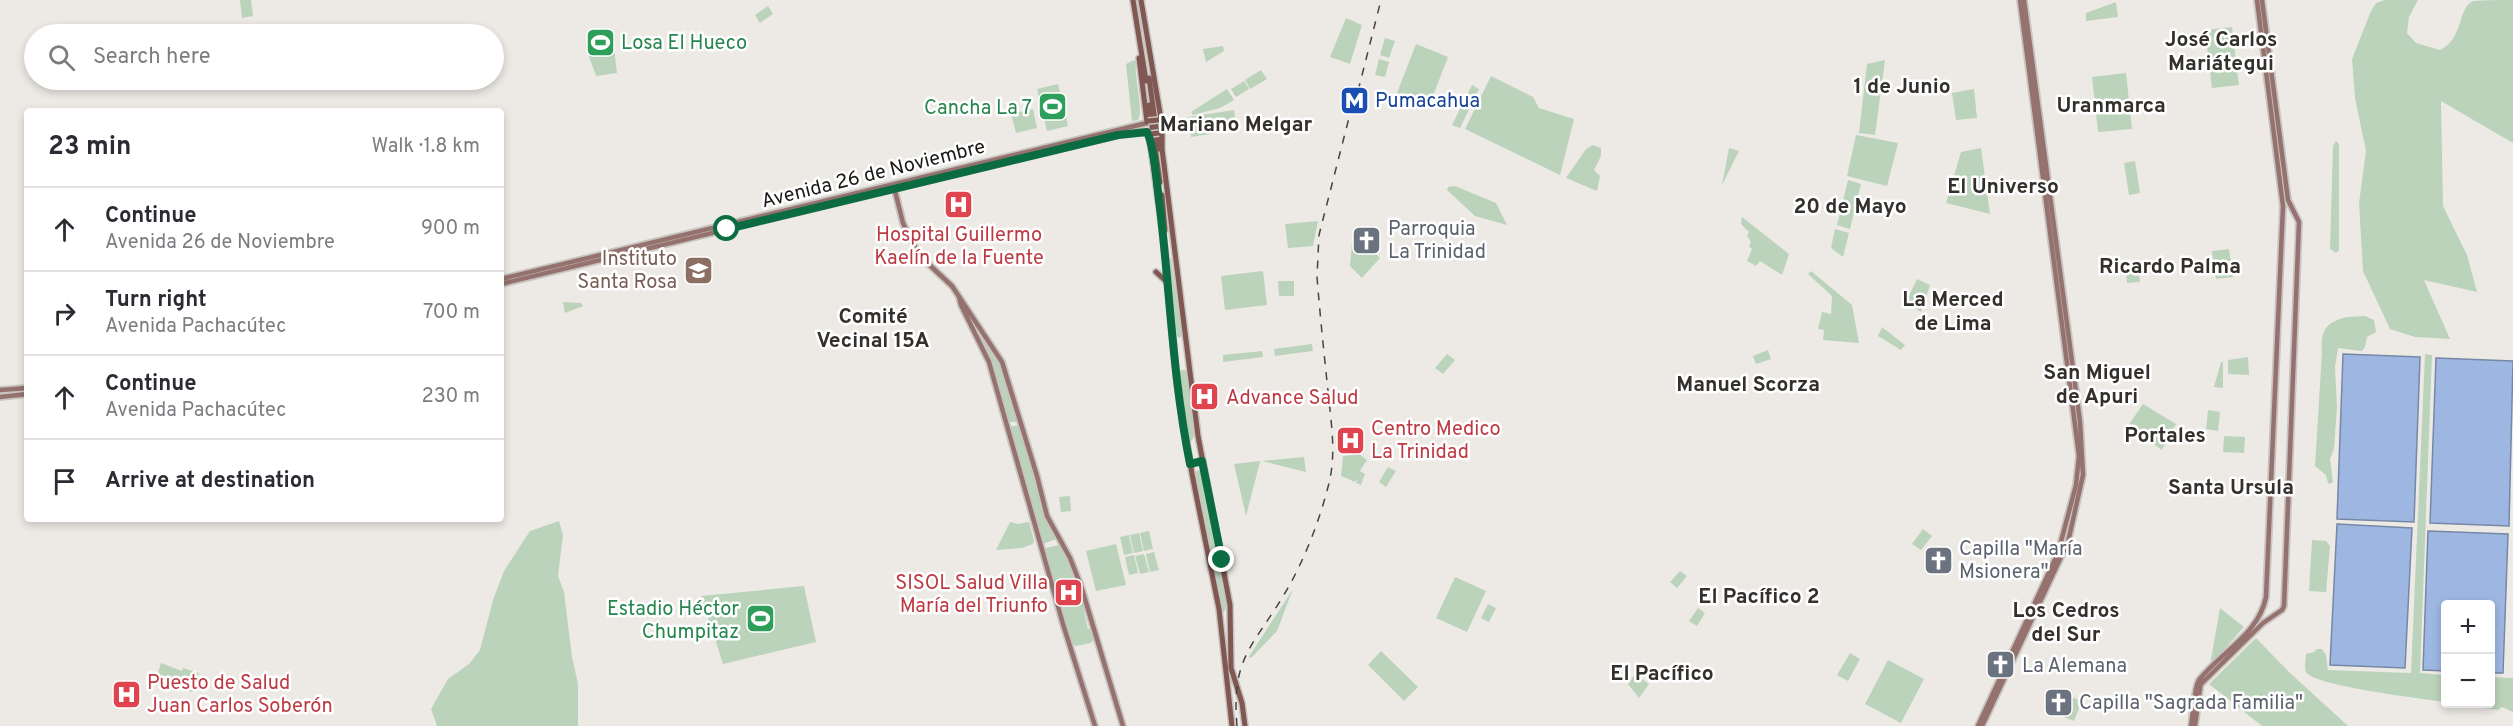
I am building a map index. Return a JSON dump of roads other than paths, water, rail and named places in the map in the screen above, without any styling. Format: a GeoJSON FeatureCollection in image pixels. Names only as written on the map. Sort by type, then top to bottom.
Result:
{"type":"FeatureCollection","features":[{"type":"Feature","properties":{"kind":"main road"},"geometry":{"type":"LineString","coordinates":[[1136,0],[1161,132],[1174,251],[1202,461],[1230,609],[1231,668],[1242,703],[1245,726]]}},
{"type":"Feature","properties":{"kind":"main road"},"geometry":{"type":"LineString","coordinates":[[1136,0],[1147,122],[1166,250]]}},
{"type":"Feature","properties":{"kind":"main road"},"geometry":{"type":"LineString","coordinates":[[1136,0],[1165,223],[1177,383],[1196,513],[1209,559],[1221,619],[1232,726]]}},
{"type":"Feature","properties":{"kind":"main road"},"geometry":{"type":"LineString","coordinates":[[1136,0],[1174,251]]}},
{"type":"Feature","properties":{"kind":"main road"},"geometry":{"type":"LineString","coordinates":[[1980,726],[2059,557],[2073,500],[2079,456],[2022,0]]}},
{"type":"Feature","properties":{"kind":"main road"},"geometry":{"type":"LineString","coordinates":[[2193,726],[2200,681],[2252,627],[2261,613],[2266,597],[2283,206],[2257,0]]}},
{"type":"Feature","properties":{"kind":"main road"},"geometry":{"type":"LineString","coordinates":[[2200,681],[2284,606],[2299,222],[2288,200],[2262,0]]}},
{"type":"Feature","properties":{"kind":"main road"},"geometry":{"type":"LineString","coordinates":[[1147,122],[1159,120]]}},
{"type":"Feature","properties":{"kind":"main road","name":"Avenida 26 de Noviembre"},"geometry":{"type":"LineString","coordinates":[[504,283],[1147,122]]}},
{"type":"Feature","properties":{"kind":"main road"},"geometry":{"type":"LineString","coordinates":[[1149,133],[1161,132]]}},
{"type":"Feature","properties":{"kind":"main road","name":"Avenida 26 de Noviembre"},"geometry":{"type":"LineString","coordinates":[[504,278],[1118,135],[1149,133]]}},
{"type":"Feature","properties":{"kind":"main road"},"geometry":{"type":"LineString","coordinates":[[894,187],[903,223],[912,242],[922,258],[952,286],[994,349],[1005,370],[1047,516],[1070,558],[1081,586],[1123,726]]}},
{"type":"Feature","properties":{"kind":"main road"},"geometry":{"type":"LineString","coordinates":[[1156,272],[1169,284]]}},
{"type":"Feature","properties":{"kind":"main road"},"geometry":{"type":"LineString","coordinates":[[959,297],[990,362],[1063,624],[1095,726]]}},
{"type":"Feature","properties":{"kind":"main road"},"geometry":{"type":"LineString","coordinates":[[1173,338],[1181,342],[1185,337]]}},
{"type":"Feature","properties":{"kind":"main road"},"geometry":{"type":"LineString","coordinates":[[0,390],[24,388]]}},
{"type":"Feature","properties":{"kind":"main road"},"geometry":{"type":"LineString","coordinates":[[0,397],[24,394]]}},
{"type":"Feature","properties":{"kind":"main road"},"geometry":{"type":"LineString","coordinates":[[1190,464],[1202,461]]}},
{"type":"Feature","properties":{"kind":"main road"},"geometry":{"type":"LineString","coordinates":[[1217,540],[1222,530]]}},
{"type":"Feature","properties":{"kind":"main road"},"geometry":{"type":"LineString","coordinates":[[1202,560],[1209,559]]}},
{"type":"Feature","properties":{"kind":"main road"},"geometry":{"type":"LineString","coordinates":[[1223,570],[1231,576]]}},
{"type":"Feature","properties":{"kind":"water"},"geometry":{"type":"Polygon","coordinates":[[[2343,354],[2420,357],[2414,522],[2337,519],[2343,354]]]}},
{"type":"Feature","properties":{"kind":"water"},"geometry":{"type":"Polygon","coordinates":[[[2436,358],[2513,361],[2509,526],[2430,523],[2436,358]]]}},
{"type":"Feature","properties":{"kind":"water"},"geometry":{"type":"Polygon","coordinates":[[[2337,524],[2412,528],[2405,668],[2330,665],[2337,524]]]}},
{"type":"Feature","properties":{"kind":"water"},"geometry":{"type":"Polygon","coordinates":[[[2428,531],[2508,534],[2503,673],[2495,673],[2495,600],[2441,600],[2441,671],[2423,670],[2428,531]]]}},
{"type":"Feature","properties":{"kind":"railway"},"geometry":{"type":"LineString","coordinates":[[1358,91],[1381,0]]}},
{"type":"Feature","properties":{"kind":"railway"},"geometry":{"type":"LineString","coordinates":[[1237,726],[1237,684],[1241,668],[1254,641],[1285,593],[1305,555],[1331,475],[1332,427],[1317,277],[1319,235],[1351,110]]}},
{"type":"Feature","properties":{"kind":"place","name":"Losa El Hueco"},"geometry":{"type":"Point","coordinates":[600,42]}},
{"type":"Feature","properties":{"kind":"place","name":"Pumacahua"},"geometry":{"type":"Point","coordinates":[1354,100]}},
{"type":"Feature","properties":{"kind":"place","name":"Cancha La 7"},"geometry":{"type":"Point","coordinates":[1053,107]}},
{"type":"Feature","properties":{"kind":"place","name":"Hospital Guillermo Kaelín de la Fuente"},"geometry":{"type":"Point","coordinates":[959,204]}},
{"type":"Feature","properties":{"kind":"place","name":"Parroquia La Trinidad"},"geometry":{"type":"Point","coordinates":[1367,240]}},
{"type":"Feature","properties":{"kind":"place","name":"Instituto Santa Rosa"},"geometry":{"type":"Point","coordinates":[698,270]}},
{"type":"Feature","properties":{"kind":"place","name":"Advance Salud"},"geometry":{"type":"Point","coordinates":[1205,397]}},
{"type":"Feature","properties":{"kind":"place","name":"Centro Medico La Trinidad"},"geometry":{"type":"Point","coordinates":[1350,440]}},
{"type":"Feature","properties":{"kind":"place","name":"Capilla \"María Msionera\""},"geometry":{"type":"Point","coordinates":[1938,560]}},
{"type":"Feature","properties":{"kind":"place","name":"SISOL Salud Villa María del Triunfo"},"geometry":{"type":"Point","coordinates":[1069,593]}},
{"type":"Feature","properties":{"kind":"place","name":"Estadio Héctor Chumpitaz"},"geometry":{"type":"Point","coordinates":[760,619]}},
{"type":"Feature","properties":{"kind":"place","name":"La Alemana"},"geometry":{"type":"Point","coordinates":[2001,665]}},
{"type":"Feature","properties":{"kind":"place","name":"Puesto de Salud Juan Carlos Soberón"},"geometry":{"type":"Point","coordinates":[126,694]}},
{"type":"Feature","properties":{"kind":"place","name":"Capilla \"Sagrada Familia\""},"geometry":{"type":"Point","coordinates":[2058,702]}},
{"type":"Feature","properties":{"kind":"district","name":"José Carlos Mariátegui"},"geometry":{"type":"Point","coordinates":[2221,51]}},
{"type":"Feature","properties":{"kind":"district","name":"1 de Junio"},"geometry":{"type":"Point","coordinates":[1902,86]}},
{"type":"Feature","properties":{"kind":"district","name":"Uranmarca"},"geometry":{"type":"Point","coordinates":[2111,105]}},
{"type":"Feature","properties":{"kind":"district","name":"Mariano Melgar"},"geometry":{"type":"Point","coordinates":[1236,124]}},
{"type":"Feature","properties":{"kind":"district","name":"El Universo"},"geometry":{"type":"Point","coordinates":[2003,186]}},
{"type":"Feature","properties":{"kind":"district","name":"20 de Mayo"},"geometry":{"type":"Point","coordinates":[1850,206]}},
{"type":"Feature","properties":{"kind":"district","name":"Ricardo Palma"},"geometry":{"type":"Point","coordinates":[2170,266]}},
{"type":"Feature","properties":{"kind":"district","name":"La Merced de Lima"},"geometry":{"type":"Point","coordinates":[1953,311]}},
{"type":"Feature","properties":{"kind":"district","name":"Comité Vecinal 15A"},"geometry":{"type":"Point","coordinates":[873,328]}},
{"type":"Feature","properties":{"kind":"district","name":"Manuel Scorza"},"geometry":{"type":"Point","coordinates":[1748,384]}},
{"type":"Feature","properties":{"kind":"district","name":"San Miguel de Apuri"},"geometry":{"type":"Point","coordinates":[2097,384]}},
{"type":"Feature","properties":{"kind":"district","name":"Portales"},"geometry":{"type":"Point","coordinates":[2165,435]}},
{"type":"Feature","properties":{"kind":"district","name":"Santa Ursula"},"geometry":{"type":"Point","coordinates":[2231,487]}},
{"type":"Feature","properties":{"kind":"district","name":"El Pacífico 2"},"geometry":{"type":"Point","coordinates":[1759,596]}},
{"type":"Feature","properties":{"kind":"district","name":"Los Cedros del Sur"},"geometry":{"type":"Point","coordinates":[2066,622]}},
{"type":"Feature","properties":{"kind":"district","name":"El Pacífico"},"geometry":{"type":"Point","coordinates":[1662,673]}}]}
